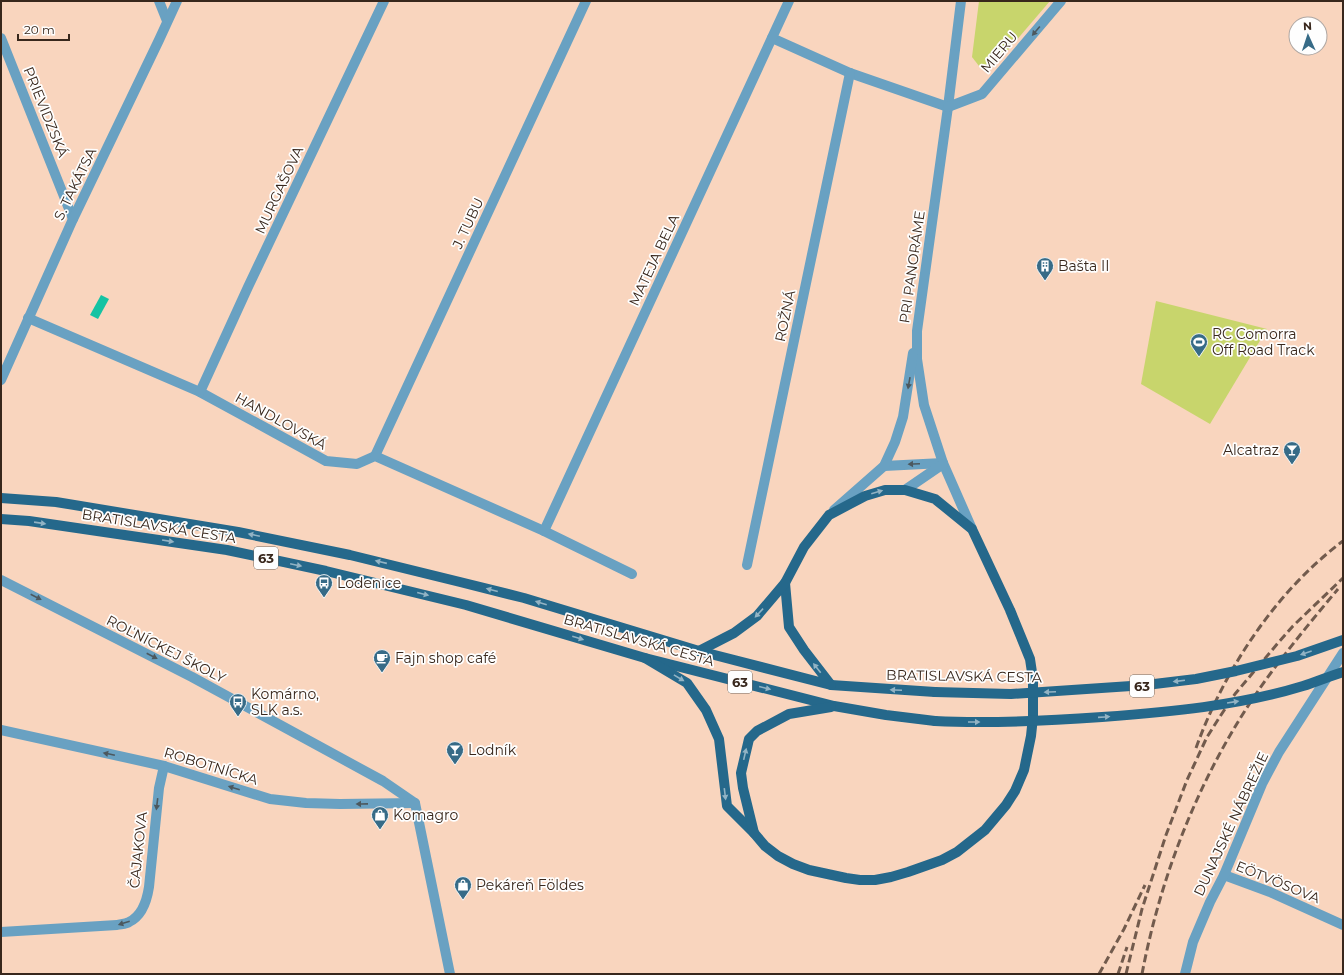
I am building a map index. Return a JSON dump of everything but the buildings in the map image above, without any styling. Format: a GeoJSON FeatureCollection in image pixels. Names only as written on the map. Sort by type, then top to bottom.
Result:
{"type":"FeatureCollection","features":[{"type":"Feature","properties":{"kind":"main road"},"geometry":{"type":"LineString","coordinates":[[645,658],[687,683],[706,710],[719,739],[727,806],[765,846],[778,856],[809,870],[832,876],[860,880],[875,880],[891,877],[942,860],[957,852],[985,830],[1015,791],[1024,770],[1028,755],[1033,717],[1033,679],[1030,659],[1010,610],[972,529],[935,499],[905,490],[885,490],[865,496],[829,515],[804,547],[785,583],[757,616],[734,633],[699,651]]}},
{"type":"Feature","properties":{"kind":"main road","name":"BRATISLAVSKÁ CESTA"},"geometry":{"type":"LineString","coordinates":[[1,498],[56,502],[141,515],[238,532],[350,555],[524,598],[699,651],[831,685],[935,692],[1011,694],[1146,685],[1196,679],[1236,672],[1297,656],[1343,640]]}},
{"type":"Feature","properties":{"kind":"main road","name":"BRATISLAVSKÁ CESTA"},"geometry":{"type":"LineString","coordinates":[[1,519],[29,521],[226,550],[326,571],[466,605],[645,658],[834,706],[886,715],[935,721],[1014,723],[1159,713],[1240,701],[1303,686],[1343,672]]}},
{"type":"Feature","properties":{"kind":"main road"},"geometry":{"type":"LineString","coordinates":[[785,583],[789,627],[804,650],[831,685]]}},
{"type":"Feature","properties":{"kind":"main road"},"geometry":{"type":"LineString","coordinates":[[754,833],[743,788],[741,773],[749,739],[757,731],[789,714],[834,706]]}},
{"type":"Feature","properties":{"kind":"street"},"geometry":{"type":"LineString","coordinates":[[159,1],[167,21]]}},
{"type":"Feature","properties":{"kind":"street","name":"S. TAKÁTSA"},"geometry":{"type":"LineString","coordinates":[[1,380],[28,318],[160,40],[177,1]]}},
{"type":"Feature","properties":{"kind":"street","name":"MURGAŠOVA"},"geometry":{"type":"LineString","coordinates":[[200,392],[248,287],[384,1]]}},
{"type":"Feature","properties":{"kind":"street","name":"J. TUBU"},"geometry":{"type":"LineString","coordinates":[[375,456],[586,1]]}},
{"type":"Feature","properties":{"kind":"street","name":"MATEJA BELA"},"geometry":{"type":"LineString","coordinates":[[544,531],[789,1]]}},
{"type":"Feature","properties":{"kind":"street","name":"PRI PANORÁME"},"geometry":{"type":"LineString","coordinates":[[961,1],[917,331],[918,359],[924,405],[944,463],[972,529]]}},
{"type":"Feature","properties":{"kind":"street","name":"MIERU"},"geometry":{"type":"LineString","coordinates":[[948,107],[982,94],[1061,1]]}},
{"type":"Feature","properties":{"kind":"street","name":"PRIEVIDZSKÁ"},"geometry":{"type":"LineString","coordinates":[[1,38],[74,219]]}},
{"type":"Feature","properties":{"kind":"street"},"geometry":{"type":"LineString","coordinates":[[772,38],[850,73],[948,107]]}},
{"type":"Feature","properties":{"kind":"street","name":"ROŽNÁ"},"geometry":{"type":"LineString","coordinates":[[747,565],[850,73]]}},
{"type":"Feature","properties":{"kind":"street","name":"HANDLOVSKÁ"},"geometry":{"type":"LineString","coordinates":[[28,318],[200,392],[326,461],[357,464],[375,456]]}},
{"type":"Feature","properties":{"kind":"street"},"geometry":{"type":"LineString","coordinates":[[829,515],[884,466],[895,442],[903,417],[917,331]]}},
{"type":"Feature","properties":{"kind":"street"},"geometry":{"type":"LineString","coordinates":[[375,456],[544,531],[632,574]]}},
{"type":"Feature","properties":{"kind":"street"},"geometry":{"type":"LineString","coordinates":[[884,466],[944,463]]}},
{"type":"Feature","properties":{"kind":"street"},"geometry":{"type":"LineString","coordinates":[[905,490],[944,463]]}},
{"type":"Feature","properties":{"kind":"street","name":"ROĽNÍCKEJ ŠKOLY"},"geometry":{"type":"LineString","coordinates":[[1,580],[192,677],[383,781],[415,803]]}},
{"type":"Feature","properties":{"kind":"street","name":"DUNAJSKÉ NÁBREŽIE"},"geometry":{"type":"LineString","coordinates":[[1185,974],[1194,942],[1210,902],[1224,875],[1262,784],[1276,758],[1343,653]]}},
{"type":"Feature","properties":{"kind":"street","name":"ROBOTNÍCKA"},"geometry":{"type":"LineString","coordinates":[[1,730],[164,766],[270,799],[306,803],[340,804],[415,803]]}},
{"type":"Feature","properties":{"kind":"street","name":"ČAJAKOVA"},"geometry":{"type":"LineString","coordinates":[[1,932],[117,925],[130,922],[139,914],[147,901],[159,788],[164,766]]}},
{"type":"Feature","properties":{"kind":"street"},"geometry":{"type":"LineString","coordinates":[[415,803],[450,974]]}},
{"type":"Feature","properties":{"kind":"street","name":"EÖTVÖSOVA"},"geometry":{"type":"LineString","coordinates":[[1224,875],[1270,892],[1343,925]]}},
{"type":"Feature","properties":{"kind":"green space"},"geometry":{"type":"Polygon","coordinates":[[[979,1],[1050,1],[1002,57],[989,68],[979,66],[972,57],[979,1]]]}},
{"type":"Feature","properties":{"kind":"green space","name":"RC Comorra Off Road Track"},"geometry":{"type":"Polygon","coordinates":[[[1156,301],[1267,329],[1210,424],[1141,384],[1156,301]]]}},
{"type":"Feature","properties":{"kind":"water"},"geometry":{"type":"Polygon","coordinates":[[[101,295],[109,299],[98,319],[90,315],[101,295]]]}},
{"type":"Feature","properties":{"kind":"railway"},"geometry":{"type":"LineString","coordinates":[[1196,748],[1221,690],[1237,661],[1255,634],[1274,608],[1296,583],[1343,541]]}},
{"type":"Feature","properties":{"kind":"railway"},"geometry":{"type":"LineString","coordinates":[[1126,974],[1142,909],[1166,835],[1187,780],[1207,737],[1235,694],[1278,643],[1293,626],[1343,578]]}},
{"type":"Feature","properties":{"kind":"railway"},"geometry":{"type":"LineString","coordinates":[[1142,974],[1150,935],[1173,858],[1204,784],[1222,749],[1265,681],[1338,589]]}},
{"type":"Feature","properties":{"kind":"railway"},"geometry":{"type":"LineString","coordinates":[[1099,974],[1124,929],[1145,885]]}},
{"type":"Feature","properties":{"kind":"railway"},"geometry":{"type":"LineString","coordinates":[[1118,974],[1127,947]]}},
{"type":"Feature","properties":{"kind":"place","name":"Bašta II"},"geometry":{"type":"Point","coordinates":[1045,281]}},
{"type":"Feature","properties":{"kind":"place","name":"RC Comorra Off Road Track"},"geometry":{"type":"Point","coordinates":[1199,357]}},
{"type":"Feature","properties":{"kind":"place","name":"Alcatraz"},"geometry":{"type":"Point","coordinates":[1292,465]}},
{"type":"Feature","properties":{"kind":"place","name":"Lodenice"},"geometry":{"type":"Point","coordinates":[324,598]}},
{"type":"Feature","properties":{"kind":"place","name":"Fajn shop café"},"geometry":{"type":"Point","coordinates":[382,673]}},
{"type":"Feature","properties":{"kind":"place","name":"Komárno, SLK a.s."},"geometry":{"type":"Point","coordinates":[238,717]}},
{"type":"Feature","properties":{"kind":"place","name":"Lodník"},"geometry":{"type":"Point","coordinates":[455,765]}},
{"type":"Feature","properties":{"kind":"place","name":"Komagro"},"geometry":{"type":"Point","coordinates":[380,830]}},
{"type":"Feature","properties":{"kind":"place","name":"Pekáreň Földes"},"geometry":{"type":"Point","coordinates":[463,900]}}]}
